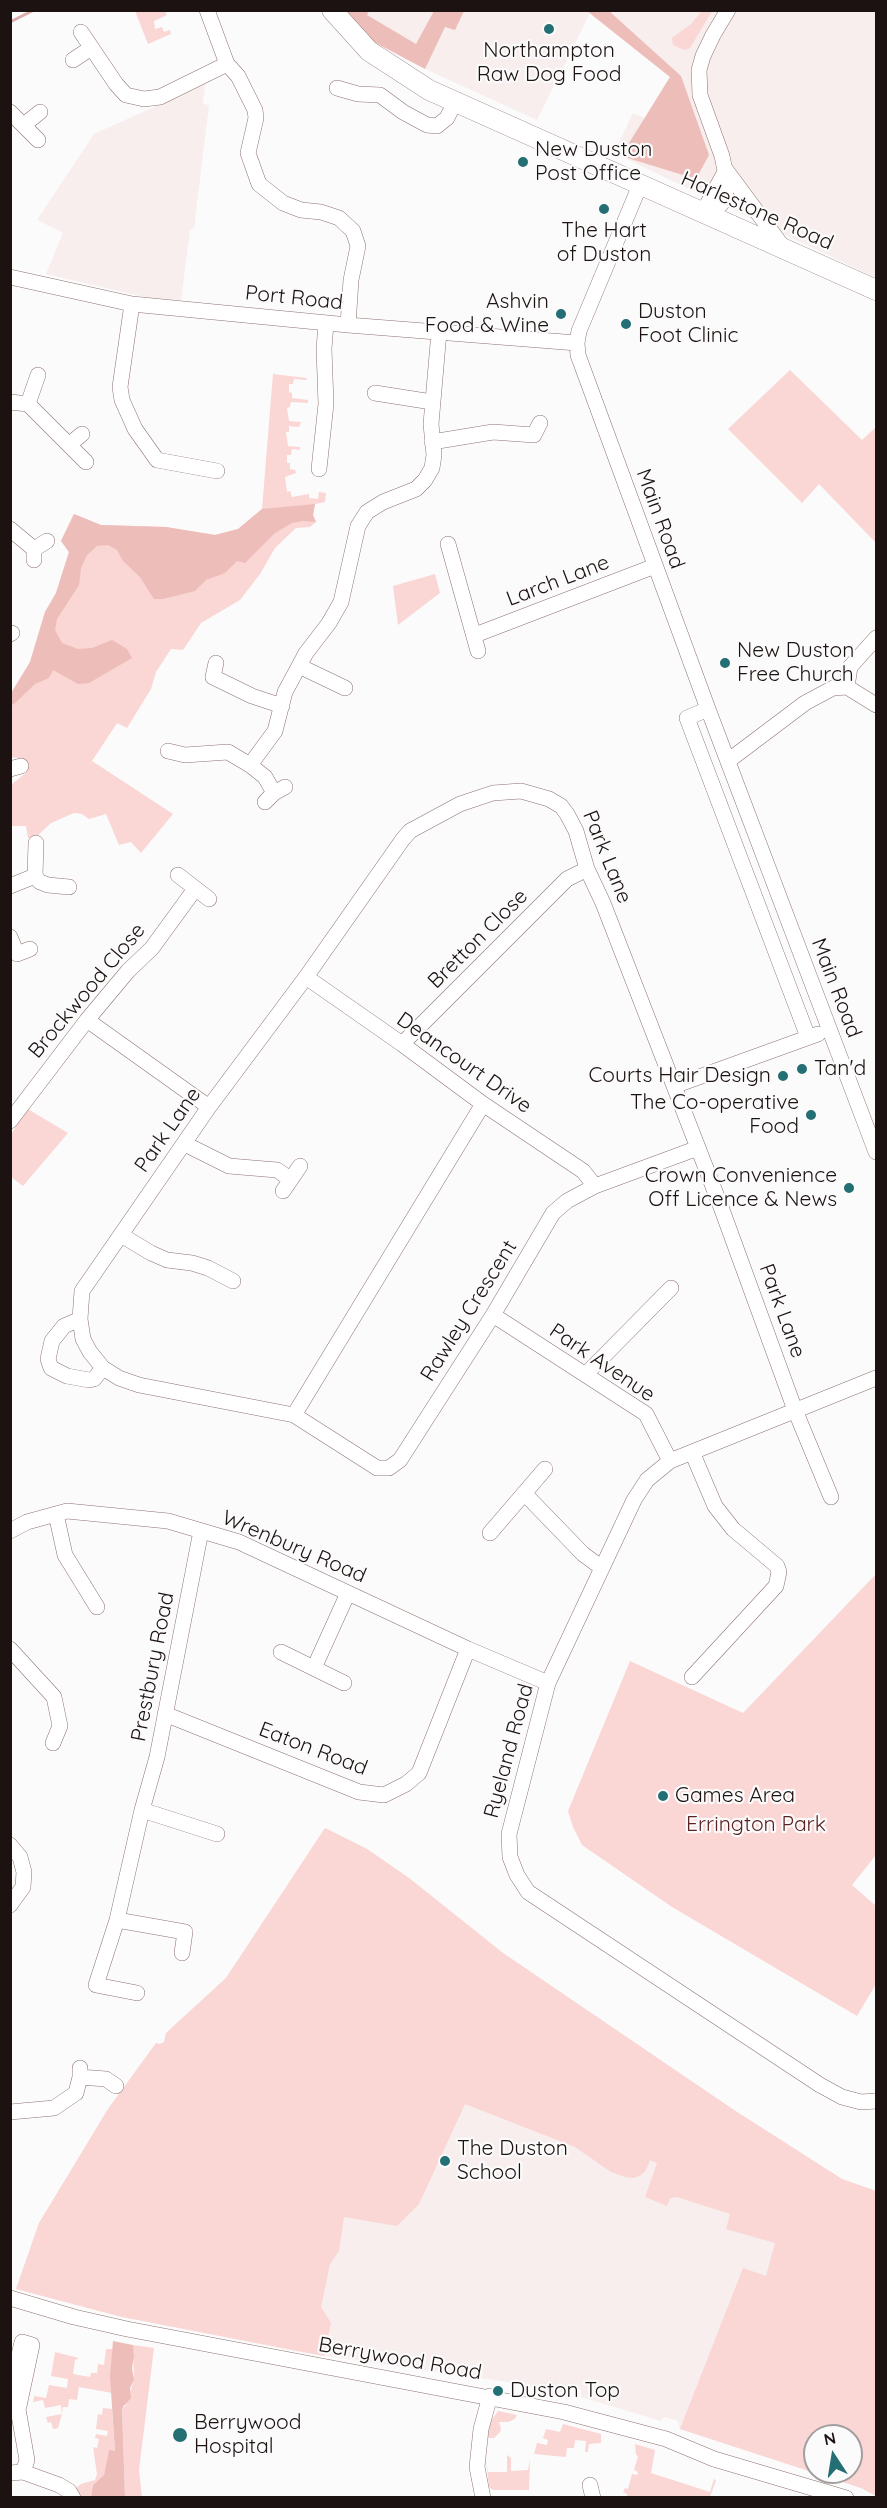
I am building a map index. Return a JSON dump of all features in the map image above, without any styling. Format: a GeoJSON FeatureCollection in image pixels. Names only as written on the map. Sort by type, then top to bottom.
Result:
{"type":"FeatureCollection","features":[{"type":"Feature","properties":{"kind":"main road","name":"Harlestone Road"},"geometry":{"type":"LineString","coordinates":[[332,10],[357,40],[380,60],[429,90],[876,290]]}},
{"type":"Feature","properties":{"kind":"street"},"geometry":{"type":"LineString","coordinates":[[707,213],[722,202],[728,185],[726,170],[700,95],[698,82],[702,56],[728,10]]}},
{"type":"Feature","properties":{"kind":"street"},"geometry":{"type":"LineString","coordinates":[[208,14],[227,64],[238,76],[255,110],[256,118],[248,153],[259,184],[283,204],[339,218],[353,231],[358,246],[351,280],[348,325]]}},
{"type":"Feature","properties":{"kind":"street"},"geometry":{"type":"LineString","coordinates":[[81,32],[126,95],[144,99],[160,97],[227,64]]}},
{"type":"Feature","properties":{"kind":"street"},"geometry":{"type":"LineString","coordinates":[[73,60],[91,48]]}},
{"type":"Feature","properties":{"kind":"street"},"geometry":{"type":"LineString","coordinates":[[337,88],[358,94],[380,95],[410,117],[427,125],[437,126],[447,118],[455,102]]}},
{"type":"Feature","properties":{"kind":"street"},"geometry":{"type":"LineString","coordinates":[[10,112],[25,124],[38,140]]}},
{"type":"Feature","properties":{"kind":"street"},"geometry":{"type":"LineString","coordinates":[[25,124],[40,112]]}},
{"type":"Feature","properties":{"kind":"street"},"geometry":{"type":"LineString","coordinates":[[726,170],[784,247]]}},
{"type":"Feature","properties":{"kind":"street"},"geometry":{"type":"LineString","coordinates":[[576,343],[597,286],[640,185]]}},
{"type":"Feature","properties":{"kind":"street","name":"Port Road"},"geometry":{"type":"LineString","coordinates":[[10,277],[132,304],[348,325],[576,343]]}},
{"type":"Feature","properties":{"kind":"street"},"geometry":{"type":"LineString","coordinates":[[132,304],[120,387],[122,400],[135,429],[157,460],[217,471]]}},
{"type":"Feature","properties":{"kind":"street"},"geometry":{"type":"LineString","coordinates":[[319,469],[326,404],[324,349],[326,323]]}},
{"type":"Feature","properties":{"kind":"street"},"geometry":{"type":"LineString","coordinates":[[250,765],[275,731],[285,692],[340,602],[358,526],[367,512],[383,502],[416,489],[432,468],[434,455],[432,402],[439,332]]}},
{"type":"Feature","properties":{"kind":"street","name":"Main Road"},"geometry":{"type":"LineString","coordinates":[[576,343],[583,372],[708,710],[876,1152]]}},
{"type":"Feature","properties":{"kind":"street"},"geometry":{"type":"LineString","coordinates":[[28,404],[38,375]]}},
{"type":"Feature","properties":{"kind":"street"},"geometry":{"type":"LineString","coordinates":[[373,393],[432,402]]}},
{"type":"Feature","properties":{"kind":"street"},"geometry":{"type":"LineString","coordinates":[[10,402],[28,404],[86,462]]}},
{"type":"Feature","properties":{"kind":"street"},"geometry":{"type":"LineString","coordinates":[[432,442],[493,432],[536,435]]}},
{"type":"Feature","properties":{"kind":"street"},"geometry":{"type":"LineString","coordinates":[[70,444],[82,434]]}},
{"type":"Feature","properties":{"kind":"street"},"geometry":{"type":"LineString","coordinates":[[10,529],[38,550]]}},
{"type":"Feature","properties":{"kind":"street"},"geometry":{"type":"LineString","coordinates":[[448,544],[478,651]]}},
{"type":"Feature","properties":{"kind":"street","name":"Larch Lane"},"geometry":{"type":"LineString","coordinates":[[475,634],[655,566]]}},
{"type":"Feature","properties":{"kind":"street"},"geometry":{"type":"LineString","coordinates":[[847,687],[850,667],[876,638]]}},
{"type":"Feature","properties":{"kind":"street"},"geometry":{"type":"LineString","coordinates":[[299,666],[345,690]]}},
{"type":"Feature","properties":{"kind":"street"},"geometry":{"type":"LineString","coordinates":[[211,675],[252,696],[282,706]]}},
{"type":"Feature","properties":{"kind":"street"},"geometry":{"type":"LineString","coordinates":[[728,761],[805,703],[833,688],[847,687],[876,705]]}},
{"type":"Feature","properties":{"kind":"street","name":"Main Road"},"geometry":{"type":"LineString","coordinates":[[708,710],[687,718],[808,1037]]}},
{"type":"Feature","properties":{"kind":"street"},"geometry":{"type":"LineString","coordinates":[[168,751],[185,762],[228,752],[265,777],[274,794]]}},
{"type":"Feature","properties":{"kind":"street","name":"Park Lane"},"geometry":{"type":"LineString","coordinates":[[219,1402],[139,1384],[119,1378],[103,1368],[83,1339],[80,1319],[82,1291],[209,1107],[306,977],[410,831],[460,804],[505,791],[520,791],[549,799],[567,814],[576,831],[587,869],[603,903],[698,1148],[795,1410],[831,1497]]}},
{"type":"Feature","properties":{"kind":"street"},"geometry":{"type":"LineString","coordinates":[[737,846],[757,838]]}},
{"type":"Feature","properties":{"kind":"street"},"geometry":{"type":"LineString","coordinates":[[36,843],[35,876],[40,882],[48,885],[69,887]]}},
{"type":"Feature","properties":{"kind":"street","name":"Bretton Close"},"geometry":{"type":"LineString","coordinates":[[402,1044],[567,879],[587,869]]}},
{"type":"Feature","properties":{"kind":"street"},"geometry":{"type":"LineString","coordinates":[[178,875],[209,899]]}},
{"type":"Feature","properties":{"kind":"street"},"geometry":{"type":"LineString","coordinates":[[10,886],[35,876]]}},
{"type":"Feature","properties":{"kind":"street","name":"Brockwood Close"},"geometry":{"type":"LineString","coordinates":[[10,1121],[87,1020],[128,971],[152,948],[195,889]]}},
{"type":"Feature","properties":{"kind":"street"},"geometry":{"type":"LineString","coordinates":[[10,937],[17,954],[30,949]]}},
{"type":"Feature","properties":{"kind":"street","name":"Deancourt Drive"},"geometry":{"type":"LineString","coordinates":[[306,977],[483,1104],[583,1171],[595,1186]]}},
{"type":"Feature","properties":{"kind":"street"},"geometry":{"type":"LineString","coordinates":[[87,1020],[209,1107]]}},
{"type":"Feature","properties":{"kind":"street"},"geometry":{"type":"LineString","coordinates":[[674,1086],[830,1029]]}},
{"type":"Feature","properties":{"kind":"street"},"geometry":{"type":"LineString","coordinates":[[294,1415],[483,1104]]}},
{"type":"Feature","properties":{"kind":"street"},"geometry":{"type":"LineString","coordinates":[[185,1144],[229,1166],[277,1170],[287,1185],[300,1166]]}},
{"type":"Feature","properties":{"kind":"street","name":"Rawley Crescent"},"geometry":{"type":"LineString","coordinates":[[219,1402],[294,1415],[377,1468],[389,1468],[400,1460],[493,1315],[553,1213],[567,1201],[595,1186],[698,1148]]}},
{"type":"Feature","properties":{"kind":"street"},"geometry":{"type":"LineString","coordinates":[[121,1235],[167,1260],[192,1263],[208,1268],[233,1281]]}},
{"type":"Feature","properties":{"kind":"street"},"geometry":{"type":"LineString","coordinates":[[586,1374],[671,1288]]}},
{"type":"Feature","properties":{"kind":"street","name":"Park Avenue"},"geometry":{"type":"LineString","coordinates":[[493,1315],[646,1414],[670,1461]]}},
{"type":"Feature","properties":{"kind":"street"},"geometry":{"type":"LineString","coordinates":[[80,1319],[64,1326],[52,1341],[48,1359],[51,1368],[67,1376],[89,1380],[99,1374],[103,1368]]}},
{"type":"Feature","properties":{"kind":"street","name":"Ryeland Road"},"geometry":{"type":"LineString","coordinates":[[876,1378],[670,1461],[647,1480],[634,1500],[548,1683],[509,1834],[510,1857],[517,1875],[528,1892],[820,2085],[842,2097],[861,2102],[876,2101]]}},
{"type":"Feature","properties":{"kind":"street"},"geometry":{"type":"LineString","coordinates":[[692,1452],[715,1506],[733,1529],[777,1566],[779,1579],[776,1586],[692,1677]]}},
{"type":"Feature","properties":{"kind":"street"},"geometry":{"type":"LineString","coordinates":[[490,1533],[545,1468]]}},
{"type":"Feature","properties":{"kind":"street"},"geometry":{"type":"LineString","coordinates":[[524,1493],[583,1554],[602,1568]]}},
{"type":"Feature","properties":{"kind":"street","name":"Wrenbury Road"},"geometry":{"type":"LineString","coordinates":[[10,1531],[27,1522],[67,1510],[168,1521],[239,1542],[468,1649],[548,1683]]}},
{"type":"Feature","properties":{"kind":"street"},"geometry":{"type":"LineString","coordinates":[[57,1514],[65,1555],[97,1607]]}},
{"type":"Feature","properties":{"kind":"street","name":"Prestbury Road"},"geometry":{"type":"LineString","coordinates":[[137,1994],[92,1984],[117,1920],[142,1810],[157,1757],[201,1531]]}},
{"type":"Feature","properties":{"kind":"street"},"geometry":{"type":"LineString","coordinates":[[314,1668],[348,1593]]}},
{"type":"Feature","properties":{"kind":"street"},"geometry":{"type":"LineString","coordinates":[[10,1649],[54,1697],[60,1726],[53,1743]]}},
{"type":"Feature","properties":{"kind":"street","name":"Eaton Road"},"geometry":{"type":"LineString","coordinates":[[165,1714],[359,1792],[384,1796],[406,1784],[419,1773],[468,1649]]}},
{"type":"Feature","properties":{"kind":"street"},"geometry":{"type":"LineString","coordinates":[[281,1652],[344,1683]]}},
{"type":"Feature","properties":{"kind":"street"},"geometry":{"type":"LineString","coordinates":[[142,1810],[217,1834]]}},
{"type":"Feature","properties":{"kind":"street"},"geometry":{"type":"LineString","coordinates":[[10,1845],[20,1857],[24,1872],[23,1887],[10,1905]]}},
{"type":"Feature","properties":{"kind":"street"},"geometry":{"type":"LineString","coordinates":[[117,1920],[186,1927],[182,1953]]}},
{"type":"Feature","properties":{"kind":"street"},"geometry":{"type":"LineString","coordinates":[[10,2112],[54,2108],[76,2093],[80,2072],[106,2079],[116,2086]]}},
{"type":"Feature","properties":{"kind":"street","name":"Berrywood Road"},"geometry":{"type":"LineString","coordinates":[[10,2298],[74,2317],[127,2329],[490,2396],[564,2412],[666,2439],[714,2459],[846,2498]]}},
{"type":"Feature","properties":{"kind":"street"},"geometry":{"type":"LineString","coordinates":[[483,2498],[477,2467],[481,2429],[490,2396]]}},
{"type":"Feature","properties":{"kind":"street"},"geometry":{"type":"LineString","coordinates":[[19,2406],[27,2460],[17,2473],[59,2485],[69,2491],[74,2498]]}},
{"type":"Feature","properties":{"kind":"shaded area"},"geometry":{"type":"Polygon","coordinates":[[[345,11],[876,11],[876,278],[614,153],[633,113],[645,118],[670,77],[590,13],[537,120],[425,69],[374,42],[345,11]]]}},
{"type":"Feature","properties":{"kind":"shaded area"},"geometry":{"type":"Polygon","coordinates":[[[345,11],[369,11],[367,15],[416,44],[434,11],[464,11],[455,30],[445,27],[425,69],[374,42],[345,11]]]}},
{"type":"Feature","properties":{"kind":"shaded area"},"geometry":{"type":"Polygon","coordinates":[[[587,11],[609,11],[681,76],[709,155],[696,179],[621,156],[670,77],[587,11]]]}},
{"type":"Feature","properties":{"kind":"shaded area"},"geometry":{"type":"Polygon","coordinates":[[[205,84],[203,104],[209,105],[194,228],[190,230],[181,300],[149,298],[46,274],[63,233],[37,220],[94,134],[205,84]]]}},
{"type":"Feature","properties":{"kind":"shaded area"},"geometry":{"type":"Polygon","coordinates":[[[315,504],[313,515],[316,522],[292,523],[275,533],[245,563],[237,561],[225,573],[206,580],[195,591],[163,599],[154,599],[140,577],[123,561],[117,550],[108,545],[97,546],[87,555],[81,568],[79,585],[57,619],[55,630],[62,643],[78,649],[92,648],[112,640],[127,649],[132,658],[89,683],[78,684],[53,670],[49,678],[35,684],[13,705],[11,702],[11,694],[30,662],[45,612],[56,593],[69,552],[61,541],[74,514],[101,525],[166,527],[215,535],[238,529],[262,509],[315,504]]]}},
{"type":"Feature","properties":{"kind":"shaded area","name":"The Duston School"},"geometry":{"type":"Polygon","coordinates":[[[325,1828],[367,1849],[409,1878],[503,1953],[734,2110],[842,2179],[876,2191],[876,2496],[849,2484],[863,2484],[863,2424],[803,2424],[803,2469],[680,2429],[678,2421],[664,2417],[661,2421],[581,2397],[581,2390],[569,2387],[566,2393],[508,2382],[300,2352],[122,2317],[16,2289],[39,2223],[108,2109],[156,2043],[164,2042],[166,2033],[226,1978],[325,1828]]]}},
{"type":"Feature","properties":{"kind":"shaded area"},"geometry":{"type":"Polygon","coordinates":[[[113,2341],[133,2345],[134,2357],[131,2398],[122,2408],[125,2497],[91,2497],[93,2485],[104,2475],[109,2450],[115,2451],[110,2376],[113,2341]]]}},
{"type":"Feature","properties":{"kind":"green space"},"geometry":{"type":"Polygon","coordinates":[[[135,11],[165,11],[167,15],[154,21],[155,29],[162,27],[164,32],[170,30],[171,34],[148,44],[135,11]]]}},
{"type":"Feature","properties":{"kind":"green space"},"geometry":{"type":"Polygon","coordinates":[[[702,11],[712,11],[690,48],[684,50],[673,45],[672,38],[691,24],[702,11]]]}},
{"type":"Feature","properties":{"kind":"green space"},"geometry":{"type":"Polygon","coordinates":[[[790,370],[862,440],[876,427],[876,543],[819,484],[802,503],[728,429],[790,370]]]}},
{"type":"Feature","properties":{"kind":"green space"},"geometry":{"type":"Polygon","coordinates":[[[273,374],[307,378],[306,380],[294,379],[293,384],[289,384],[292,398],[308,400],[308,403],[291,402],[290,407],[287,408],[289,421],[301,422],[299,427],[289,426],[289,432],[286,432],[288,446],[300,447],[300,450],[292,449],[291,455],[287,455],[290,469],[295,470],[296,473],[285,477],[287,492],[290,491],[292,497],[309,494],[309,498],[318,499],[319,492],[326,493],[325,502],[315,504],[313,515],[316,522],[310,527],[296,528],[275,548],[260,574],[240,600],[201,623],[183,650],[171,649],[156,672],[151,689],[127,728],[117,723],[92,761],[173,814],[141,853],[131,842],[119,845],[106,814],[89,819],[82,814],[74,813],[51,823],[35,838],[28,838],[26,826],[11,826],[11,785],[28,771],[24,759],[11,757],[10,694],[30,662],[45,612],[56,593],[69,552],[61,541],[74,514],[101,525],[166,527],[215,535],[238,529],[262,509],[273,374]]]}},
{"type":"Feature","properties":{"kind":"green space"},"geometry":{"type":"Polygon","coordinates":[[[435,574],[440,593],[398,625],[393,586],[435,574]]]}},
{"type":"Feature","properties":{"kind":"green space"},"geometry":{"type":"Polygon","coordinates":[[[26,1108],[68,1133],[23,1186],[11,1177],[11,1135],[26,1108]]]}},
{"type":"Feature","properties":{"kind":"green space","name":"Errington Park"},"geometry":{"type":"Polygon","coordinates":[[[876,1574],[876,1855],[852,1885],[876,1906],[876,1984],[857,2016],[672,1907],[582,1845],[568,1811],[630,1661],[743,1713],[876,1574]]]}},
{"type":"Feature","properties":{"kind":"green space","name":"The Duston School"},"geometry":{"type":"Polygon","coordinates":[[[325,1828],[367,1849],[409,1878],[503,1953],[734,2110],[842,2179],[876,2191],[876,2496],[849,2484],[863,2484],[863,2424],[803,2424],[803,2469],[680,2429],[743,2268],[766,2276],[775,2243],[726,2229],[730,2214],[677,2197],[670,2198],[667,2206],[645,2197],[657,2163],[650,2160],[641,2175],[634,2178],[625,2177],[611,2172],[575,2147],[465,2104],[419,2204],[397,2226],[344,2217],[339,2251],[330,2264],[321,2307],[331,2323],[324,2356],[122,2317],[16,2289],[39,2223],[108,2109],[156,2043],[164,2042],[166,2033],[226,1978],[325,1828]]]}},
{"type":"Feature","properties":{"kind":"green space"},"geometry":{"type":"Polygon","coordinates":[[[133,2345],[154,2348],[139,2470],[142,2497],[125,2497],[122,2407],[125,2407],[134,2380],[133,2345]]]}},
{"type":"Feature","properties":{"kind":"green space"},"geometry":{"type":"Polygon","coordinates":[[[106,2349],[112,2349],[112,2393],[79,2387],[77,2400],[69,2399],[68,2407],[63,2407],[62,2414],[61,2405],[45,2408],[43,2400],[33,2402],[34,2396],[46,2398],[49,2385],[67,2388],[68,2379],[51,2376],[55,2352],[79,2358],[75,2360],[73,2374],[90,2377],[91,2373],[97,2373],[98,2364],[104,2365],[106,2349]]]}},
{"type":"Feature","properties":{"kind":"green space"},"geometry":{"type":"Polygon","coordinates":[[[103,2408],[112,2409],[115,2451],[109,2451],[104,2475],[93,2485],[91,2497],[78,2497],[76,2488],[95,2480],[97,2474],[93,2447],[97,2448],[99,2439],[95,2438],[96,2434],[107,2436],[108,2431],[96,2429],[98,2414],[102,2415],[103,2408]]]}},
{"type":"Feature","properties":{"kind":"green space"},"geometry":{"type":"Polygon","coordinates":[[[498,2411],[517,2415],[515,2419],[508,2422],[499,2422],[500,2432],[494,2438],[488,2438],[489,2424],[498,2411]]]}},
{"type":"Feature","properties":{"kind":"green space"},"geometry":{"type":"Polygon","coordinates":[[[62,2414],[58,2428],[53,2429],[46,2417],[62,2414]]]}},
{"type":"Feature","properties":{"kind":"green space"},"geometry":{"type":"Polygon","coordinates":[[[563,2424],[601,2434],[601,2443],[589,2444],[588,2452],[585,2452],[586,2441],[575,2440],[574,2448],[567,2448],[566,2457],[534,2454],[537,2443],[547,2445],[548,2440],[543,2438],[546,2429],[560,2432],[563,2424]]]}},
{"type":"Feature","properties":{"kind":"green space"},"geometry":{"type":"Polygon","coordinates":[[[635,2444],[655,2450],[651,2473],[710,2492],[714,2479],[716,2480],[710,2497],[627,2497],[627,2494],[623,2492],[625,2488],[628,2489],[632,2474],[637,2475],[638,2472],[634,2470],[638,2456],[635,2444]]]}},
{"type":"Feature","properties":{"kind":"green space"},"geometry":{"type":"Polygon","coordinates":[[[507,2455],[511,2458],[511,2471],[528,2470],[530,2459],[529,2490],[493,2490],[489,2487],[486,2458],[488,2472],[507,2472],[507,2455]]]}},
{"type":"Feature","properties":{"kind":"waterway"},"geometry":{"type":"LineString","coordinates":[[10,22],[34,10]]}},
{"type":"Feature","properties":{"kind":"place","name":"Northampton Raw Dog Food"},"geometry":{"type":"Point","coordinates":[549,29]}},
{"type":"Feature","properties":{"kind":"place","name":"New Duston Post Office"},"geometry":{"type":"Point","coordinates":[523,162]}},
{"type":"Feature","properties":{"kind":"place","name":"The Hart of Duston"},"geometry":{"type":"Point","coordinates":[604,209]}},
{"type":"Feature","properties":{"kind":"place","name":"Ashvin Food & Wine"},"geometry":{"type":"Point","coordinates":[561,314]}},
{"type":"Feature","properties":{"kind":"place","name":"Duston Foot Clinic"},"geometry":{"type":"Point","coordinates":[626,324]}},
{"type":"Feature","properties":{"kind":"place","name":"New Duston Free Church"},"geometry":{"type":"Point","coordinates":[725,663]}},
{"type":"Feature","properties":{"kind":"place","name":"Tan'd"},"geometry":{"type":"Point","coordinates":[802,1069]}},
{"type":"Feature","properties":{"kind":"place","name":"Courts Hair Design"},"geometry":{"type":"Point","coordinates":[783,1076]}},
{"type":"Feature","properties":{"kind":"place","name":"The Co-operative Food"},"geometry":{"type":"Point","coordinates":[811,1115]}},
{"type":"Feature","properties":{"kind":"place","name":"Crown Convenience Off Licence & News"},"geometry":{"type":"Point","coordinates":[849,1188]}},
{"type":"Feature","properties":{"kind":"place","name":"Games Area"},"geometry":{"type":"Point","coordinates":[663,1796]}},
{"type":"Feature","properties":{"kind":"place","name":"The Duston School"},"geometry":{"type":"Point","coordinates":[445,2161]}},
{"type":"Feature","properties":{"kind":"place","name":"Duston Top"},"geometry":{"type":"Point","coordinates":[498,2391]}},
{"type":"Feature","properties":{"kind":"place","name":"Berrywood Hospital"},"geometry":{"type":"Point","coordinates":[180,2435]}}]}
